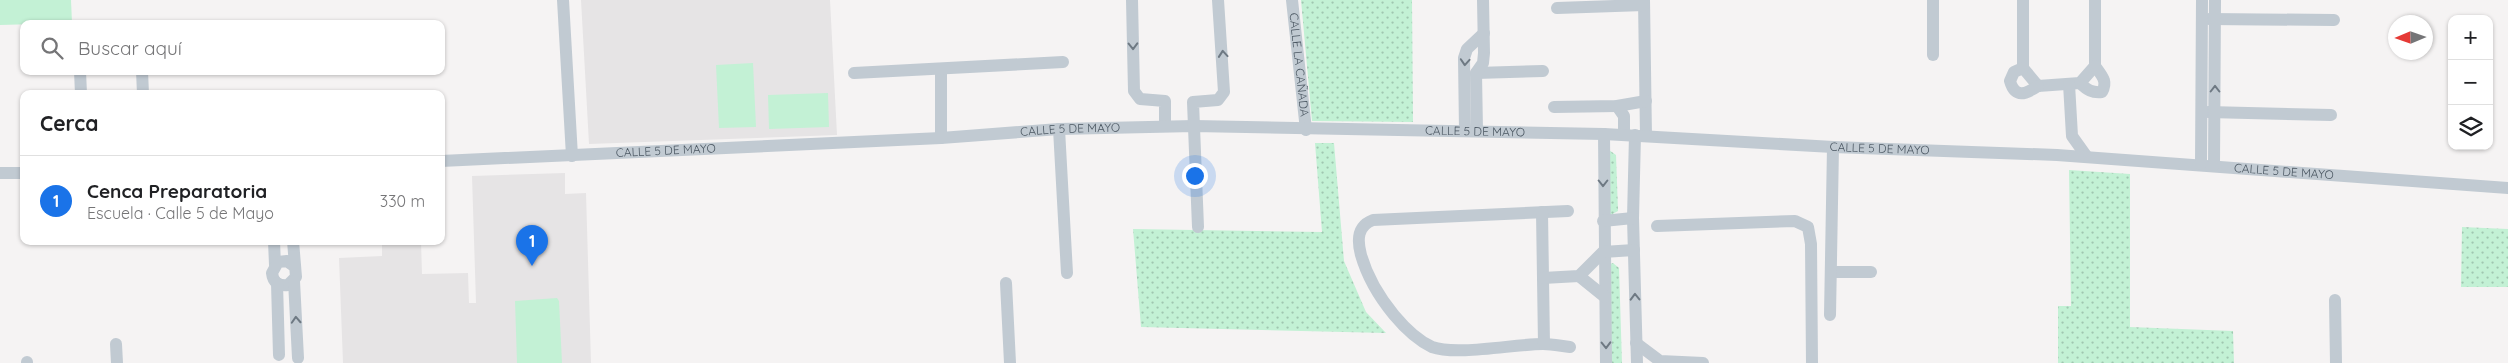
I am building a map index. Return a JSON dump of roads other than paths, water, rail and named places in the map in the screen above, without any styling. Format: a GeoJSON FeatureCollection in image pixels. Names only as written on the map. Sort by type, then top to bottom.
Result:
{"type":"FeatureCollection","features":[{"type":"Feature","properties":{"kind":"street"},"geometry":{"type":"LineString","coordinates":[[564,0],[572,156]]}},
{"type":"Feature","properties":{"kind":"street"},"geometry":{"type":"LineString","coordinates":[[1132,0],[1134,91],[1140,99],[1165,101],[1165,126]]}},
{"type":"Feature","properties":{"kind":"street"},"geometry":{"type":"LineString","coordinates":[[1198,227],[1193,102],[1218,100],[1224,92],[1218,0]]}},
{"type":"Feature","properties":{"kind":"street","name":"CALLE LA CAÑADA"},"geometry":{"type":"LineString","coordinates":[[1292,0],[1306,130]]}},
{"type":"Feature","properties":{"kind":"street"},"geometry":{"type":"LineString","coordinates":[[1471,131],[1476,73],[1483,64],[1483,0]]}},
{"type":"Feature","properties":{"kind":"street"},"geometry":{"type":"LineString","coordinates":[[1933,0],[1933,55]]}},
{"type":"Feature","properties":{"kind":"street"},"geometry":{"type":"LineString","coordinates":[[2023,0],[2023,68],[2038,86]]}},
{"type":"Feature","properties":{"kind":"street"},"geometry":{"type":"LineString","coordinates":[[2023,68],[2014,72],[2010,81],[2012,89],[2017,93],[2024,94],[2038,86],[2075,84],[2095,93],[2102,92],[2105,86],[2104,79],[2095,66],[2094,0]]}},
{"type":"Feature","properties":{"kind":"street"},"geometry":{"type":"LineString","coordinates":[[2202,0],[2209,19],[2216,112],[2209,138],[2208,165]]}},
{"type":"Feature","properties":{"kind":"street"},"geometry":{"type":"LineString","coordinates":[[2209,138],[2202,112],[2209,19],[2215,0]]}},
{"type":"Feature","properties":{"kind":"street"},"geometry":{"type":"LineString","coordinates":[[1557,8],[1644,2],[1646,102],[1635,135],[1633,218],[1637,363]]}},
{"type":"Feature","properties":{"kind":"street"},"geometry":{"type":"LineString","coordinates":[[2209,19],[2334,20]]}},
{"type":"Feature","properties":{"kind":"street"},"geometry":{"type":"LineString","coordinates":[[1471,131],[1464,58],[1467,49],[1484,33]]}},
{"type":"Feature","properties":{"kind":"street"},"geometry":{"type":"LineString","coordinates":[[854,73],[1063,62]]}},
{"type":"Feature","properties":{"kind":"street"},"geometry":{"type":"LineString","coordinates":[[2058,155],[2072,136],[2075,84],[2095,66]]}},
{"type":"Feature","properties":{"kind":"street"},"geometry":{"type":"LineString","coordinates":[[941,69],[941,138]]}},
{"type":"Feature","properties":{"kind":"street"},"geometry":{"type":"LineString","coordinates":[[1476,73],[1543,71]]}},
{"type":"Feature","properties":{"kind":"street"},"geometry":{"type":"LineString","coordinates":[[80,75],[81,90]]}},
{"type":"Feature","properties":{"kind":"street"},"geometry":{"type":"LineString","coordinates":[[142,75],[143,90]]}},
{"type":"Feature","properties":{"kind":"street"},"geometry":{"type":"LineString","coordinates":[[1554,107],[1617,106],[1646,102]]}},
{"type":"Feature","properties":{"kind":"street"},"geometry":{"type":"LineString","coordinates":[[1617,106],[1635,135]]}},
{"type":"Feature","properties":{"kind":"street"},"geometry":{"type":"LineString","coordinates":[[2202,112],[2331,115]]}},
{"type":"Feature","properties":{"kind":"street","name":"CALLE 5 DE MAYO"},"geometry":{"type":"LineString","coordinates":[[445,161],[941,138],[1059,129],[1194,126],[1306,130],[1471,131],[1635,135],[1832,147],[2058,155],[2508,188]]}},
{"type":"Feature","properties":{"kind":"street"},"geometry":{"type":"LineString","coordinates":[[1059,129],[1067,273]]}},
{"type":"Feature","properties":{"kind":"street"},"geometry":{"type":"LineString","coordinates":[[1604,134],[1603,252],[1606,363]]}},
{"type":"Feature","properties":{"kind":"street"},"geometry":{"type":"LineString","coordinates":[[2072,136],[2087,157]]}},
{"type":"Feature","properties":{"kind":"street"},"geometry":{"type":"LineString","coordinates":[[1830,314],[1832,147]]}},
{"type":"Feature","properties":{"kind":"street"},"geometry":{"type":"LineString","coordinates":[[0,173],[20,173]]}},
{"type":"Feature","properties":{"kind":"street"},"geometry":{"type":"LineString","coordinates":[[1568,211],[1373,220],[1364,223],[1359,231],[1358,239],[1364,265],[1385,304],[1404,327],[1433,347],[1455,350],[1544,344],[1570,347]]}},
{"type":"Feature","properties":{"kind":"street"},"geometry":{"type":"LineString","coordinates":[[1542,212],[1544,344]]}},
{"type":"Feature","properties":{"kind":"street"},"geometry":{"type":"LineString","coordinates":[[1603,221],[1633,218]]}},
{"type":"Feature","properties":{"kind":"street"},"geometry":{"type":"LineString","coordinates":[[1657,226],[1795,222],[1808,226],[1811,233],[1812,363]]}},
{"type":"Feature","properties":{"kind":"street"},"geometry":{"type":"LineString","coordinates":[[274,245],[275,265],[272,273],[276,283],[278,359]]}},
{"type":"Feature","properties":{"kind":"street"},"geometry":{"type":"LineString","coordinates":[[293,245],[294,266],[297,274],[294,281],[298,361]]}},
{"type":"Feature","properties":{"kind":"street"},"geometry":{"type":"LineString","coordinates":[[1543,278],[1579,276],[1603,252],[1634,250]]}},
{"type":"Feature","properties":{"kind":"street"},"geometry":{"type":"LineString","coordinates":[[275,265],[283,261],[294,266]]}},
{"type":"Feature","properties":{"kind":"street"},"geometry":{"type":"LineString","coordinates":[[1831,272],[1871,272]]}},
{"type":"Feature","properties":{"kind":"street"},"geometry":{"type":"LineString","coordinates":[[1579,276],[1605,297]]}},
{"type":"Feature","properties":{"kind":"street"},"geometry":{"type":"LineString","coordinates":[[276,283],[288,285],[294,281]]}},
{"type":"Feature","properties":{"kind":"street"},"geometry":{"type":"LineString","coordinates":[[1006,282],[1010,363]]}},
{"type":"Feature","properties":{"kind":"street"},"geometry":{"type":"LineString","coordinates":[[2335,300],[2336,363]]}},
{"type":"Feature","properties":{"kind":"street"},"geometry":{"type":"LineString","coordinates":[[1636,343],[1659,362],[1703,363]]}},
{"type":"Feature","properties":{"kind":"street"},"geometry":{"type":"LineString","coordinates":[[116,344],[117,363]]}},
{"type":"Feature","properties":{"kind":"street"},"geometry":{"type":"LineString","coordinates":[[278,359],[289,351],[298,361]]}},
{"type":"Feature","properties":{"kind":"place","name":"Cenca Preparatoria"},"geometry":{"type":"Point","coordinates":[532,266]}}]}
